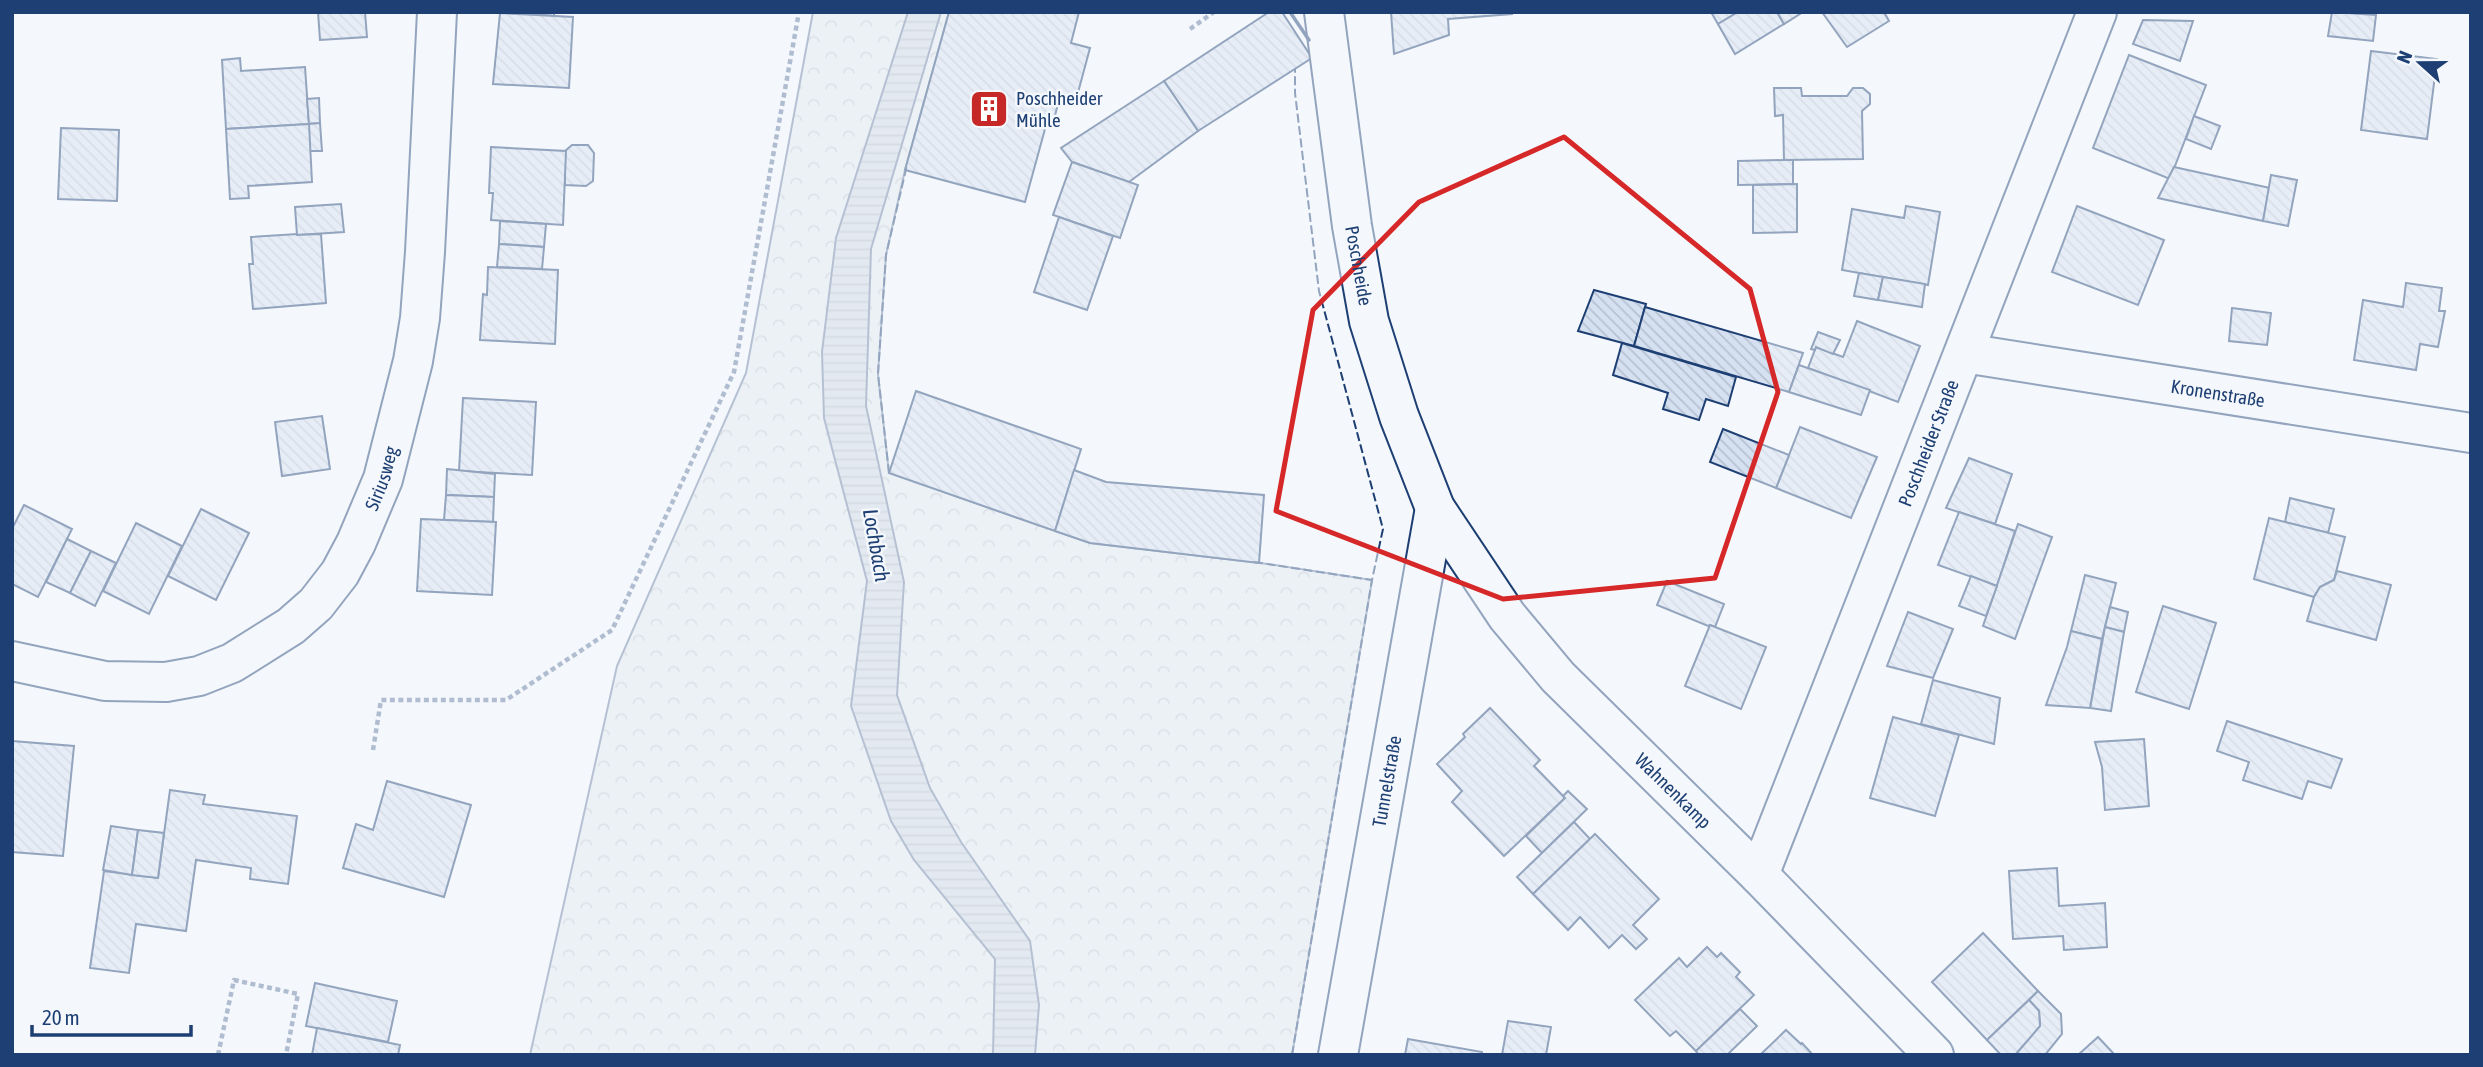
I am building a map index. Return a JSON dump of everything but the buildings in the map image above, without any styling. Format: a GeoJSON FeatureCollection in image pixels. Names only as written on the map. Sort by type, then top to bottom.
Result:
{"type":"FeatureCollection","features":[{"type":"Feature","properties":{"kind":"street","name":"Siriusweg"},"geometry":{"type":"LineString","coordinates":[[12,661],[105,681],[166,682],[199,676],[232,663],[290,626],[316,604],[340,573],[383,479],[413,361],[422,292],[437,12]]}},
{"type":"Feature","properties":{"kind":"street","name":"Poschheide"},"geometry":{"type":"LineString","coordinates":[[1324,12],[1352,226],[1369,321],[1399,416],[1436,508]]}},
{"type":"Feature","properties":{"kind":"street","name":"Poschheider Straße"},"geometry":{"type":"LineString","coordinates":[[1759,876],[2097,12]]}},
{"type":"Feature","properties":{"kind":"street","name":"Kronenstraße"},"geometry":{"type":"LineString","coordinates":[[1964,353],[2471,433]]}},
{"type":"Feature","properties":{"kind":"street","name":"Wahnenkamp"},"geometry":{"type":"LineString","coordinates":[[1436,508],[1507,616],[1558,677],[1759,876],[1934,1055]]}},
{"type":"Feature","properties":{"kind":"street","name":"Tunnelstraße"},"geometry":{"type":"LineString","coordinates":[[1338,1055],[1436,508]]}},
{"type":"Feature","properties":{"kind":"path"},"geometry":{"type":"LineString","coordinates":[[373,750],[381,700],[506,700],[612,630],[734,372],[799,12]]}},
{"type":"Feature","properties":{"kind":"path"},"geometry":{"type":"LineString","coordinates":[[1190,29],[1214,12]]}},
{"type":"Feature","properties":{"kind":"path"},"geometry":{"type":"LineString","coordinates":[[218,1055],[234,980],[298,994],[286,1055]]}},
{"type":"Feature","properties":{"kind":"highlighted area"},"geometry":{"type":"Polygon","coordinates":[[[1564,137],[1750,289],[1778,392],[1715,578],[1503,599],[1276,511],[1313,310],[1419,202],[1564,137]]]}},
{"type":"Feature","properties":{"kind":"green space"},"geometry":{"type":"Polygon","coordinates":[[[813,12],[949,12],[905,170],[886,255],[878,374],[889,473],[1090,543],[1268,564],[1372,580],[1292,1055],[530,1055],[617,666],[746,373],[813,12]]]}},
{"type":"Feature","properties":{"kind":"water","name":"Lochbach"},"geometry":{"type":"Polygon","coordinates":[[[908,12],[941,12],[871,249],[866,406],[904,582],[897,695],[930,788],[961,842],[1030,941],[1039,1005],[1035,1055],[993,1055],[995,959],[914,860],[891,821],[851,706],[867,581],[824,418],[822,352],[836,238],[908,12]]]}},
{"type":"Feature","properties":{"kind":"fence"},"geometry":{"type":"LineString","coordinates":[[1292,1055],[1372,580],[1383,529],[1319,291],[1295,93],[1295,68]]}},
{"type":"Feature","properties":{"kind":"fence"},"geometry":{"type":"LineString","coordinates":[[889,473],[878,374],[886,255],[907,165]]}},
{"type":"Feature","properties":{"kind":"fence"},"geometry":{"type":"LineString","coordinates":[[1254,562],[1372,580]]}},
{"type":"Feature","properties":{"kind":"wall"},"geometry":{"type":"LineString","coordinates":[[1290,12],[1309,40]]}},
{"type":"Feature","properties":{"kind":"place","name":"Poschheider Mühle"},"geometry":{"type":"Point","coordinates":[989,109]}}]}
